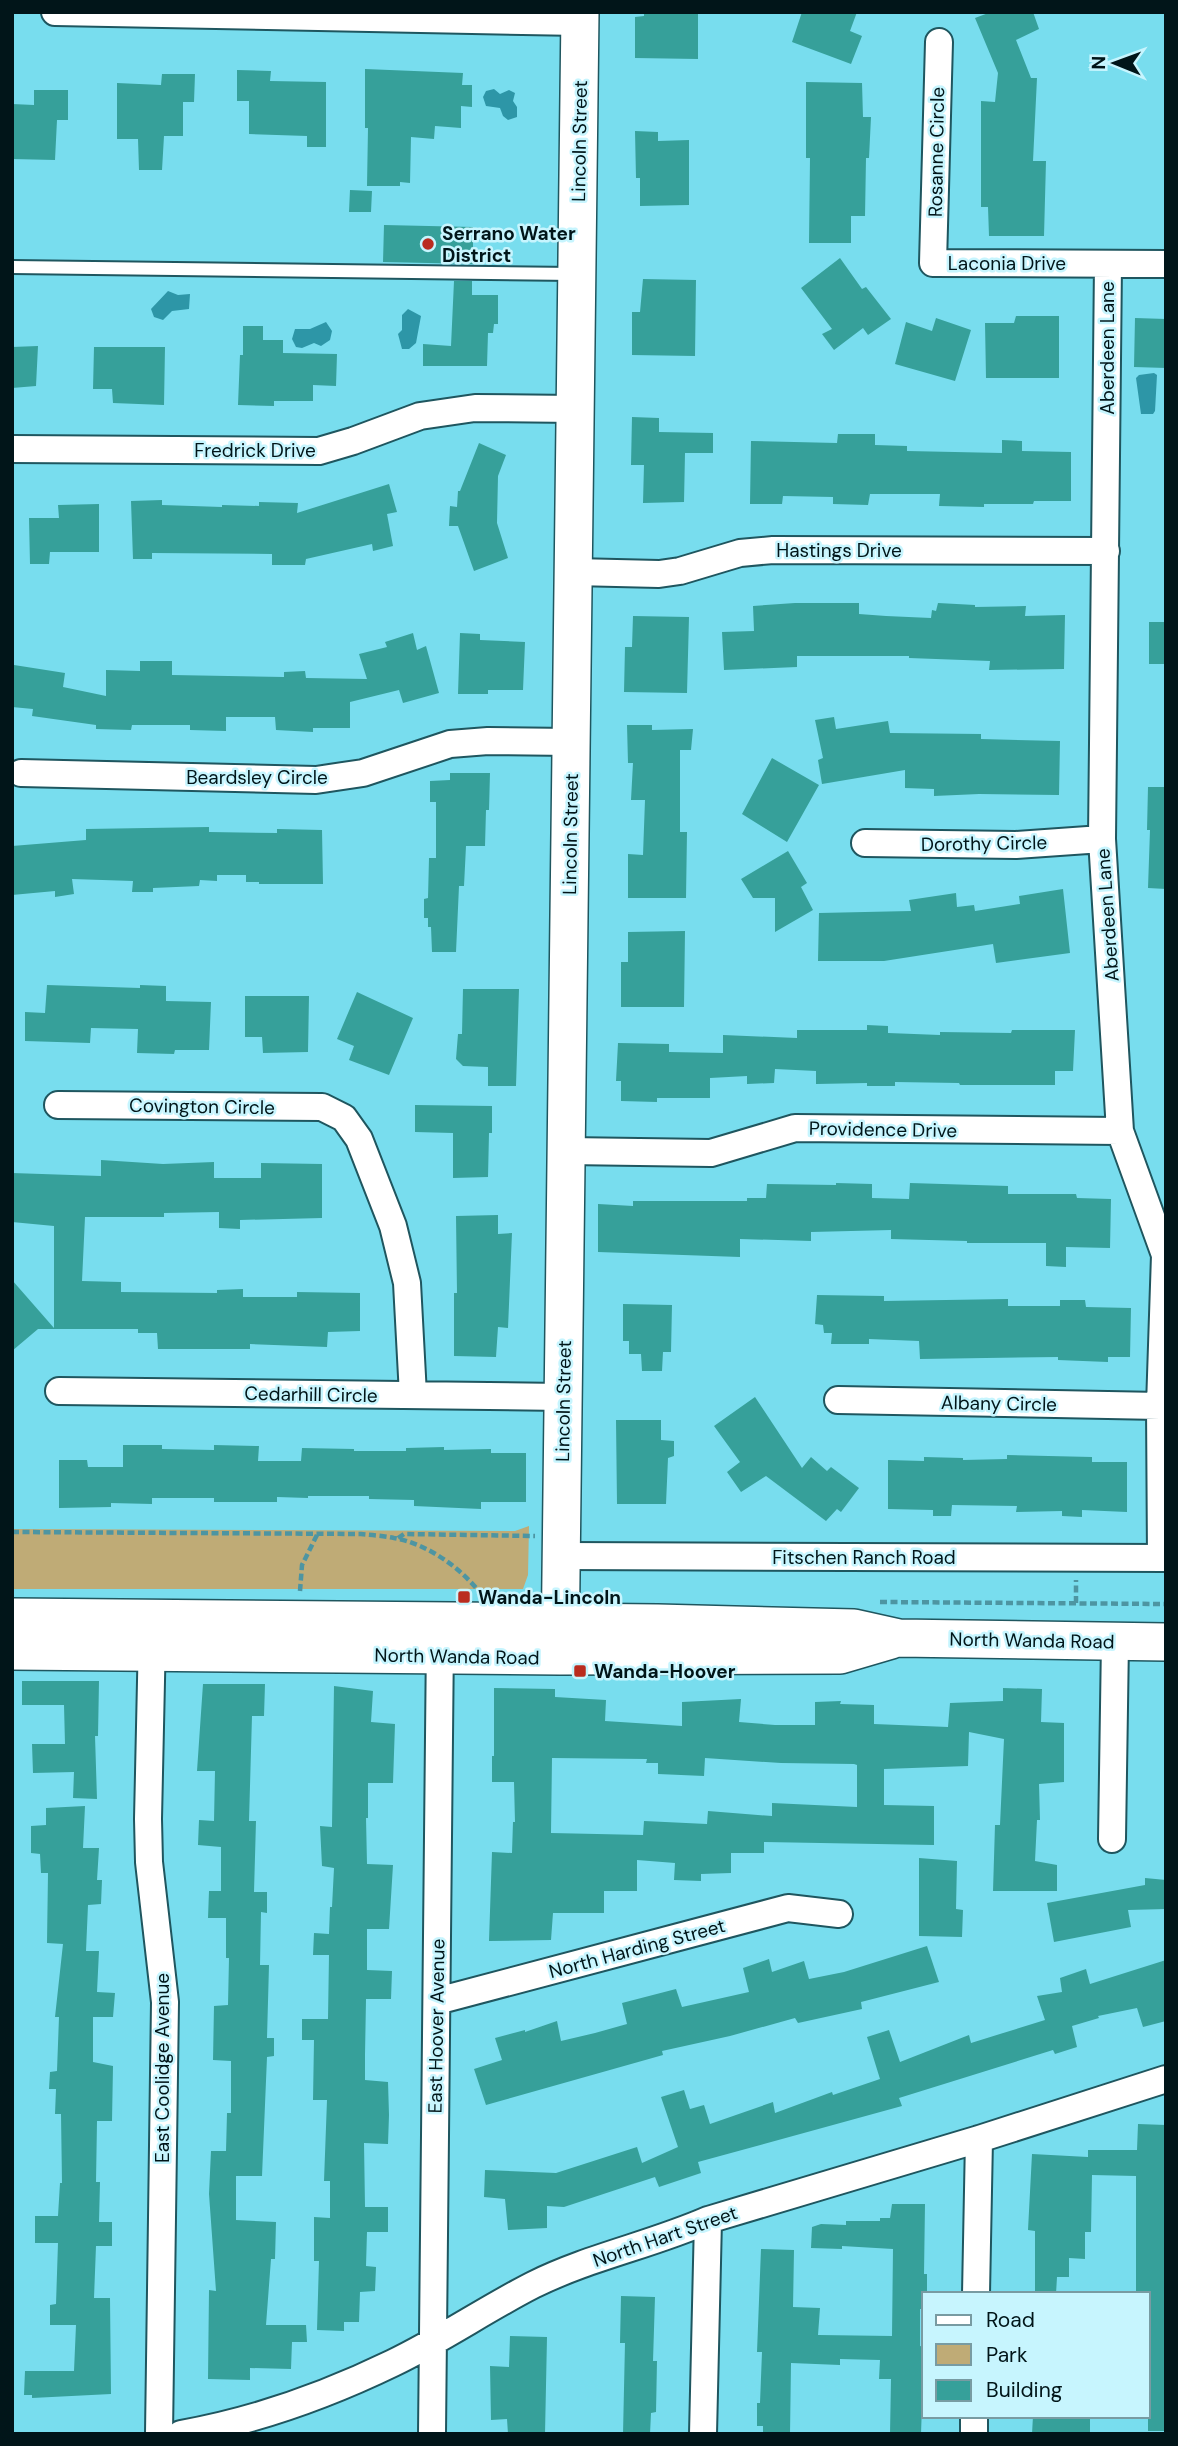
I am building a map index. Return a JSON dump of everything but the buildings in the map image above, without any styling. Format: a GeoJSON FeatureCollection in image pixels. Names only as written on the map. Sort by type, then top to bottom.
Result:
{"type":"FeatureCollection","features":[{"type":"Feature","properties":{"kind":"street"},"geometry":{"type":"LineString","coordinates":[[55,12],[580,17]]}},
{"type":"Feature","properties":{"kind":"street","name":"Lincoln Street"},"geometry":{"type":"LineString","coordinates":[[560,1657],[580,17]]}},
{"type":"Feature","properties":{"kind":"street","name":"Rosanne Circle"},"geometry":{"type":"LineString","coordinates":[[933,263],[939,42]]}},
{"type":"Feature","properties":{"kind":"street","name":"Laconia Drive"},"geometry":{"type":"LineString","coordinates":[[933,263],[1166,264]]}},
{"type":"Feature","properties":{"kind":"street","name":"Aberdeen Lane"},"geometry":{"type":"LineString","coordinates":[[1108,264],[1102,839],[1120,1131],[1165,1255],[1160,1406],[1163,1558]]}},
{"type":"Feature","properties":{"kind":"street","name":"Fredrick Drive"},"geometry":{"type":"LineString","coordinates":[[12,449],[319,451],[420,416],[475,408],[576,409]]}},
{"type":"Feature","properties":{"kind":"street","name":"Hastings Drive"},"geometry":{"type":"LineString","coordinates":[[574,572],[659,574],[680,571],[740,553],[773,550],[1106,551]]}},
{"type":"Feature","properties":{"kind":"street","name":"Beardsley Circle"},"geometry":{"type":"LineString","coordinates":[[21,773],[316,780],[363,773],[450,744],[488,741],[571,742]]}},
{"type":"Feature","properties":{"kind":"street","name":"Dorothy Circle"},"geometry":{"type":"LineString","coordinates":[[865,843],[1016,845],[1102,839]]}},
{"type":"Feature","properties":{"kind":"street","name":"Covington Circle"},"geometry":{"type":"LineString","coordinates":[[58,1105],[322,1107],[344,1118],[359,1139],[393,1226],[407,1283],[413,1395]]}},
{"type":"Feature","properties":{"kind":"street","name":"Providence Drive"},"geometry":{"type":"LineString","coordinates":[[566,1151],[711,1153],[794,1128],[1120,1131]]}},
{"type":"Feature","properties":{"kind":"street","name":"Cedarhill Circle"},"geometry":{"type":"LineString","coordinates":[[59,1391],[563,1397]]}},
{"type":"Feature","properties":{"kind":"street","name":"Albany Circle"},"geometry":{"type":"LineString","coordinates":[[838,1400],[1160,1406]]}},
{"type":"Feature","properties":{"kind":"street","name":"Fitschen Ranch Road"},"geometry":{"type":"LineString","coordinates":[[562,1546],[1163,1558]]}},
{"type":"Feature","properties":{"kind":"street","name":"North Wanda Road"},"geometry":{"type":"LineString","coordinates":[[12,1617],[152,1636],[440,1655],[840,1655],[899,1638]]}},
{"type":"Feature","properties":{"kind":"street","name":"North Wanda Road"},"geometry":{"type":"LineString","coordinates":[[12,1651],[152,1636],[440,1619],[854,1629],[899,1638],[1166,1642]]}},
{"type":"Feature","properties":{"kind":"street","name":"East Hoover Avenue"},"geometry":{"type":"LineString","coordinates":[[432,2434],[440,1619]]}},
{"type":"Feature","properties":{"kind":"street","name":"East Coolidge Avenue"},"geometry":{"type":"LineString","coordinates":[[152,1636],[149,1862],[165,2002],[159,2434]]}},
{"type":"Feature","properties":{"kind":"street"},"geometry":{"type":"LineString","coordinates":[[1112,1839],[1115,1641]]}},
{"type":"Feature","properties":{"kind":"street","name":"North Harding Street"},"geometry":{"type":"LineString","coordinates":[[437,2001],[788,1908],[839,1914]]}},
{"type":"Feature","properties":{"kind":"street","name":"North Hart Street"},"geometry":{"type":"LineString","coordinates":[[181,2434],[248,2419],[393,2363],[534,2284],[617,2250],[1166,2079]]}},
{"type":"Feature","properties":{"kind":"street"},"geometry":{"type":"LineString","coordinates":[[976,2292],[979,2139]]}},
{"type":"Feature","properties":{"kind":"street"},"geometry":{"type":"LineString","coordinates":[[703,2434],[708,2220]]}},
{"type":"Feature","properties":{"kind":"lane"},"geometry":{"type":"LineString","coordinates":[[12,267],[577,274]]}},
{"type":"Feature","properties":{"kind":"path"},"geometry":{"type":"LineString","coordinates":[[12,1532],[361,1534],[397,1538],[431,1552],[449,1563],[470,1580],[484,1598]]}},
{"type":"Feature","properties":{"kind":"path"},"geometry":{"type":"LineString","coordinates":[[397,1538],[404,1534],[562,1546]]}},
{"type":"Feature","properties":{"kind":"path"},"geometry":{"type":"LineString","coordinates":[[300,1593],[302,1565],[317,1535]]}},
{"type":"Feature","properties":{"kind":"green space"},"geometry":{"type":"Polygon","coordinates":[[[529,1526],[528,1575],[523,1589],[12,1589],[12,1529],[515,1531],[529,1526]]]}},
{"type":"Feature","properties":{"kind":"water"},"geometry":{"type":"Polygon","coordinates":[[[494,89],[500,94],[509,90],[515,93],[513,101],[517,107],[517,117],[508,120],[500,108],[486,106],[483,97],[486,91],[494,89]]]}},
{"type":"Feature","properties":{"kind":"water"},"geometry":{"type":"Polygon","coordinates":[[[168,291],[178,295],[190,294],[189,309],[172,311],[163,320],[154,317],[151,309],[168,291]]]}},
{"type":"Feature","properties":{"kind":"water"},"geometry":{"type":"Polygon","coordinates":[[[408,309],[421,316],[416,343],[409,349],[402,349],[398,334],[402,330],[402,315],[408,309]]]}},
{"type":"Feature","properties":{"kind":"water"},"geometry":{"type":"Polygon","coordinates":[[[326,322],[332,331],[330,340],[321,346],[314,343],[302,348],[296,347],[292,339],[295,329],[310,329],[326,322]]]}},
{"type":"Feature","properties":{"kind":"water"},"geometry":{"type":"Polygon","coordinates":[[[1154,373],[1157,375],[1155,411],[1153,414],[1141,414],[1136,378],[1154,373]]]}},
{"type":"Feature","properties":{"kind":"place","name":"Serrano Water District"},"geometry":{"type":"Point","coordinates":[428,244]}},
{"type":"Feature","properties":{"kind":"place","name":"Wanda-Lincoln"},"geometry":{"type":"Point","coordinates":[464,1597]}},
{"type":"Feature","properties":{"kind":"place","name":"Wanda-Hoover"},"geometry":{"type":"Point","coordinates":[580,1671]}}]}
